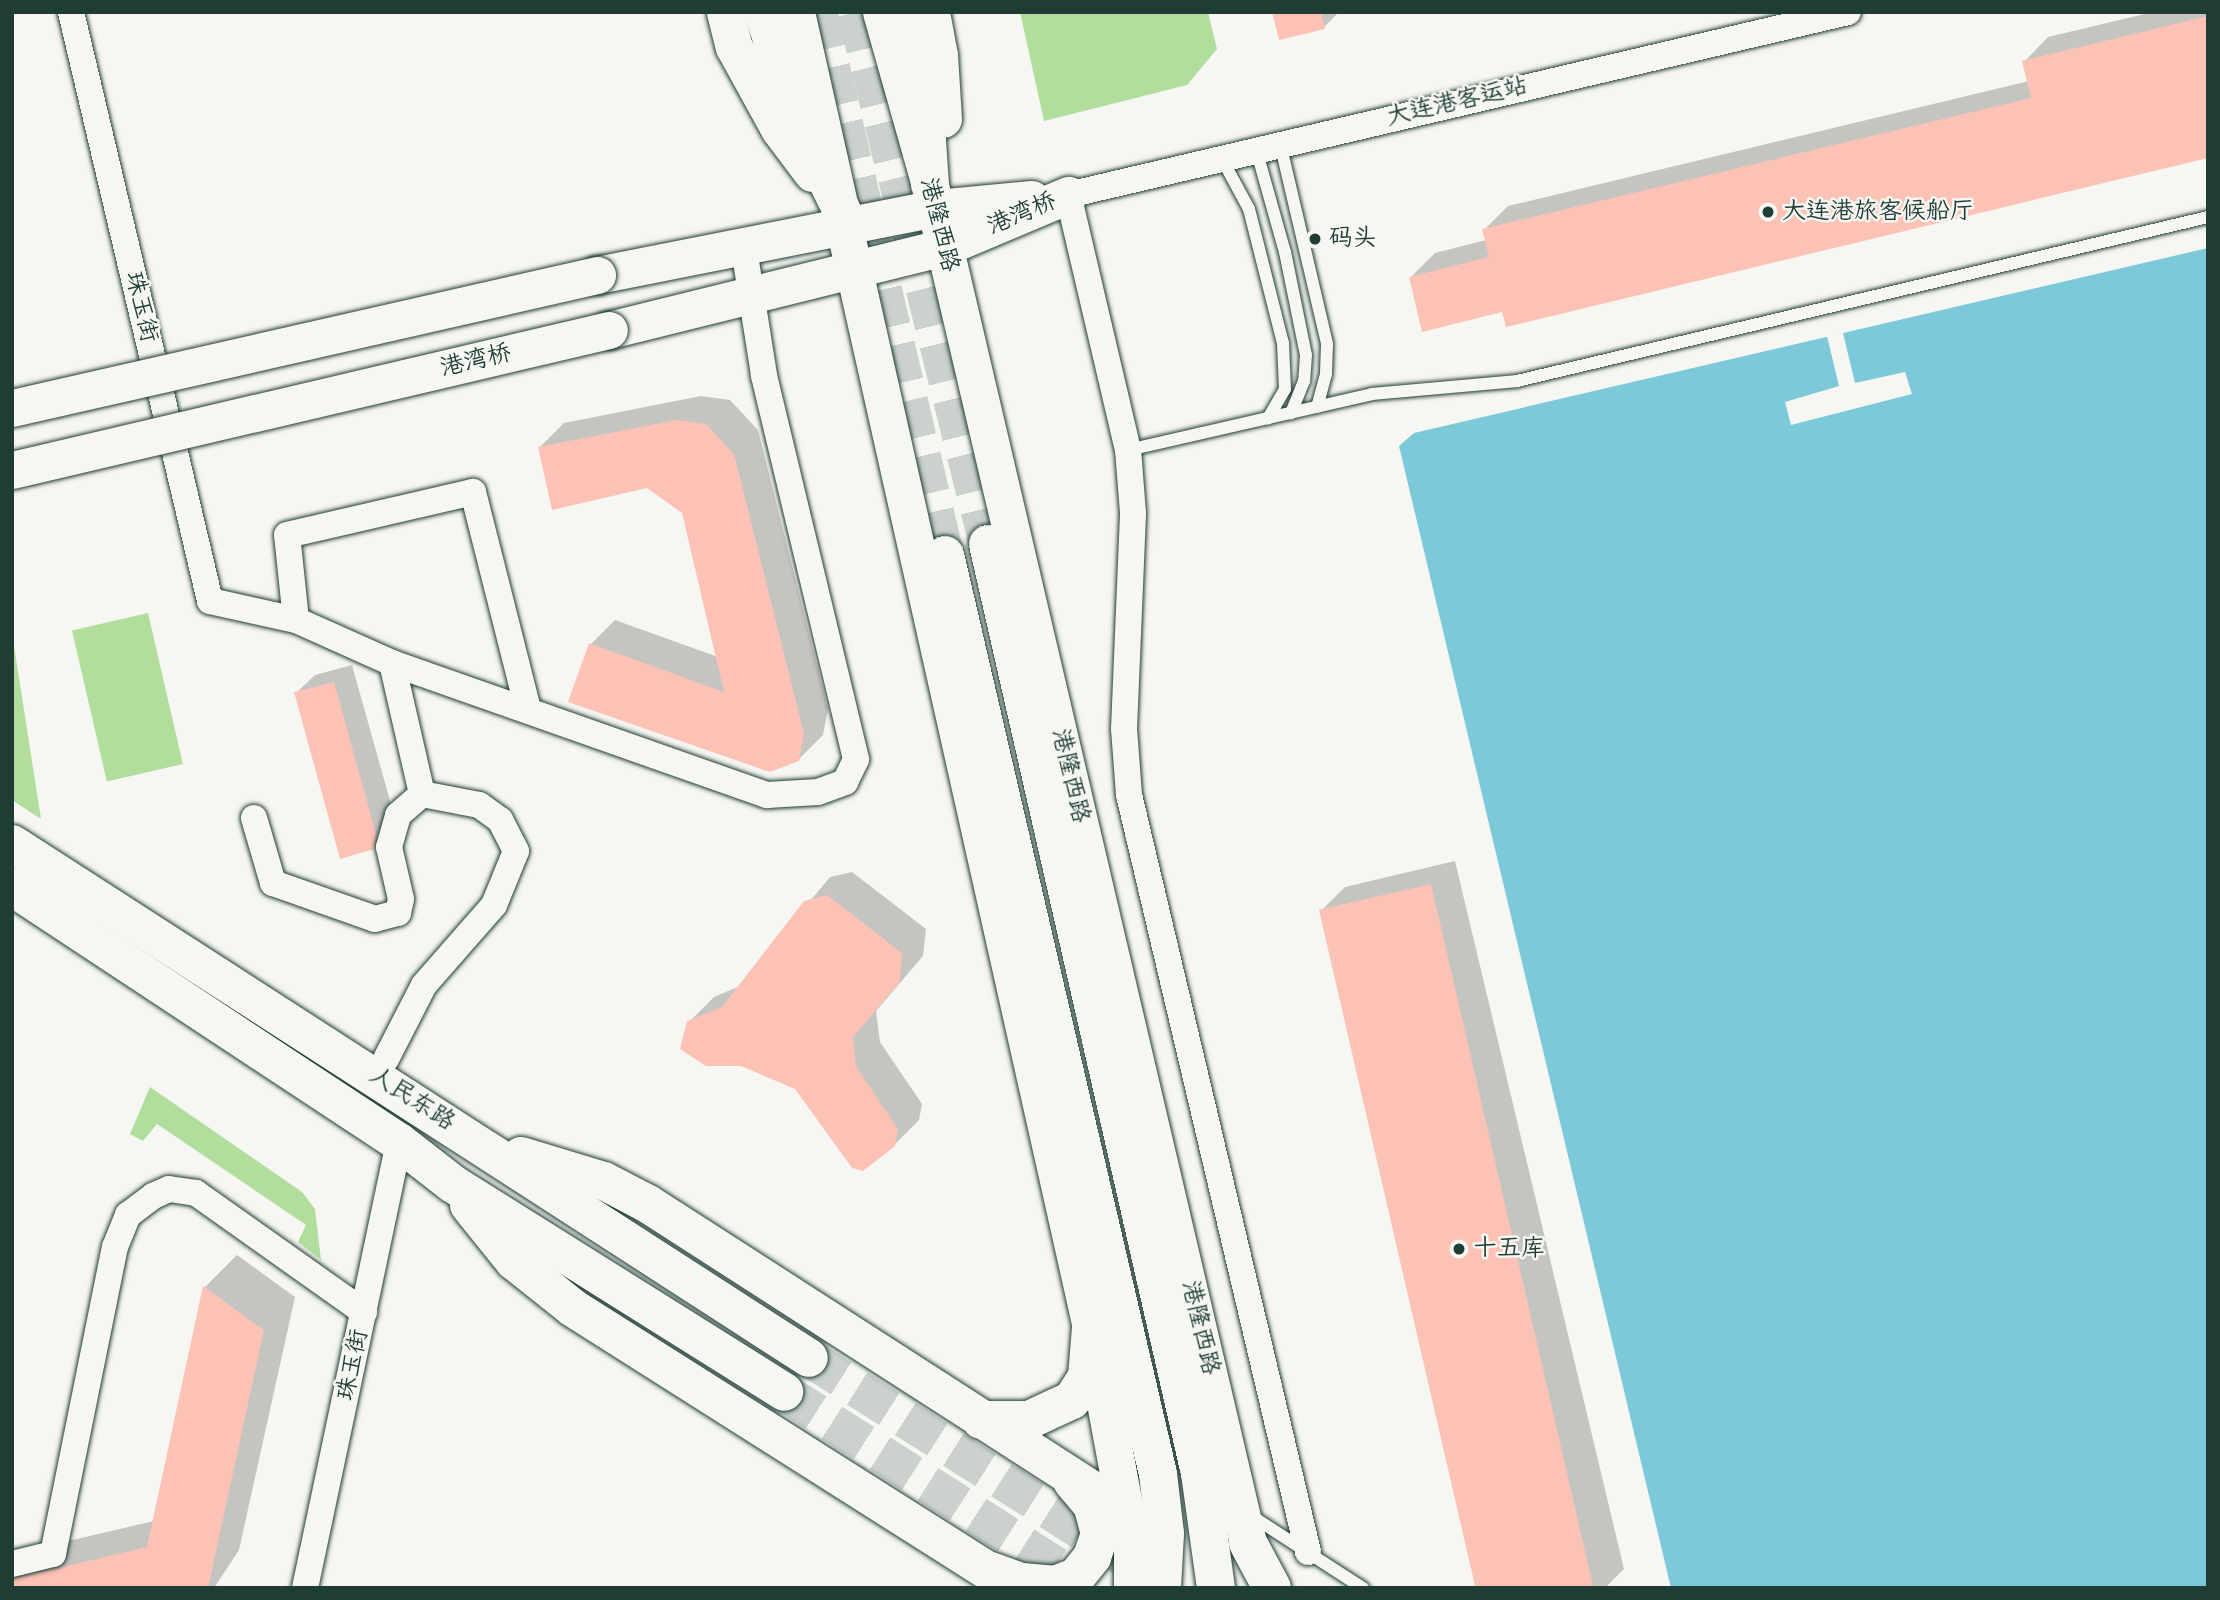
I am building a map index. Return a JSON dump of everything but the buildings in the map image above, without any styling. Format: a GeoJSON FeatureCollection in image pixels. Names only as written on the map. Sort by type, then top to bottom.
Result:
{"type":"FeatureCollection","features":[{"type":"Feature","properties":{"kind":"main road"},"geometry":{"type":"LineString","coordinates":[[725,12],[734,47],[779,129],[844,220]]}},
{"type":"Feature","properties":{"kind":"main road"},"geometry":{"type":"LineString","coordinates":[[763,12],[801,128],[844,220]]}},
{"type":"Feature","properties":{"kind":"main road"},"geometry":{"type":"LineString","coordinates":[[796,12],[1091,1327],[1125,1511],[1133,1530],[1133,1588]]}},
{"type":"Feature","properties":{"kind":"main road","name":"港隆西路"},"geometry":{"type":"LineString","coordinates":[[881,12],[933,196],[1230,1455],[1224,1496],[1233,1526]]}},
{"type":"Feature","properties":{"kind":"main road"},"geometry":{"type":"LineString","coordinates":[[910,12],[923,82],[933,196]]}},
{"type":"Feature","properties":{"kind":"main road"},"geometry":{"type":"LineString","coordinates":[[931,12],[939,55],[943,123],[933,196]]}},
{"type":"Feature","properties":{"kind":"main road","name":"港湾桥"},"geometry":{"type":"LineString","coordinates":[[12,408],[844,220],[933,196],[1068,195]]}},
{"type":"Feature","properties":{"kind":"main road","name":"港湾桥"},"geometry":{"type":"LineString","coordinates":[[12,470],[609,330],[855,267],[945,247],[1068,195]]}},
{"type":"Feature","properties":{"kind":"main road"},"geometry":{"type":"LineString","coordinates":[[988,544],[1250,1588]]}},
{"type":"Feature","properties":{"kind":"main road"},"geometry":{"type":"LineString","coordinates":[[944,555],[1158,1474],[1165,1534],[1162,1588]]}},
{"type":"Feature","properties":{"kind":"main road","name":"人民东路"},"geometry":{"type":"LineString","coordinates":[[12,844],[488,1147],[809,1357]]}},
{"type":"Feature","properties":{"kind":"main road","name":"人民东路"},"geometry":{"type":"LineString","coordinates":[[12,887],[399,1142],[453,1184],[784,1392]]}},
{"type":"Feature","properties":{"kind":"main road"},"geometry":{"type":"LineString","coordinates":[[488,1147],[565,1167],[648,1204],[1125,1511]]}},
{"type":"Feature","properties":{"kind":"main road"},"geometry":{"type":"LineString","coordinates":[[453,1184],[514,1261],[573,1308],[1015,1588]]}},
{"type":"Feature","properties":{"kind":"main road"},"geometry":{"type":"LineString","coordinates":[[981,1420],[1028,1420],[1072,1400],[1087,1377],[1091,1327]]}},
{"type":"Feature","properties":{"kind":"main road"},"geometry":{"type":"LineString","coordinates":[[981,1567],[1022,1582],[1054,1585],[1076,1577],[1091,1557],[1100,1534],[1092,1505],[1067,1474]]}},
{"type":"Feature","properties":{"kind":"main road"},"geometry":{"type":"LineString","coordinates":[[1216,1588],[1233,1526]]}},
{"type":"Feature","properties":{"kind":"main road"},"geometry":{"type":"LineString","coordinates":[[1233,1526],[1272,1588]]}},
{"type":"Feature","properties":{"kind":"street","name":"珠玉街"},"geometry":{"type":"LineString","coordinates":[[71,12],[210,601],[296,621]]}},
{"type":"Feature","properties":{"kind":"street","name":"大连港客运站"},"geometry":{"type":"LineString","coordinates":[[1068,195],[1848,12]]}},
{"type":"Feature","properties":{"kind":"street"},"geometry":{"type":"LineString","coordinates":[[1068,195],[1128,450],[1133,513],[1124,729],[1129,795],[1308,1552]]}},
{"type":"Feature","properties":{"kind":"street"},"geometry":{"type":"LineString","coordinates":[[528,710],[473,492],[287,535],[296,621],[392,663],[767,795],[818,792],[845,782],[856,759],[764,375],[754,295],[743,243]]}},
{"type":"Feature","properties":{"kind":"street"},"geometry":{"type":"LineString","coordinates":[[392,663],[422,794]]}},
{"type":"Feature","properties":{"kind":"street"},"geometry":{"type":"LineString","coordinates":[[254,818],[273,883],[375,919],[398,913],[401,899],[389,847],[398,815],[422,794]]}},
{"type":"Feature","properties":{"kind":"street"},"geometry":{"type":"LineString","coordinates":[[386,1059],[424,985],[494,905],[516,851],[500,820],[480,805],[422,794]]}},
{"type":"Feature","properties":{"kind":"street","name":"珠玉街"},"geometry":{"type":"LineString","coordinates":[[305,1588],[399,1142]]}},
{"type":"Feature","properties":{"kind":"street"},"geometry":{"type":"LineString","coordinates":[[12,1564],[53,1554],[115,1247],[128,1215],[153,1196],[169,1189],[196,1193],[364,1312]]}},
{"type":"Feature","properties":{"kind":"lane"},"geometry":{"type":"LineString","coordinates":[[1268,146],[1327,344],[1326,374],[1317,407]]}},
{"type":"Feature","properties":{"kind":"lane"},"geometry":{"type":"LineString","coordinates":[[1268,146],[1285,252],[1306,355],[1304,381],[1291,412]]}},
{"type":"Feature","properties":{"kind":"lane"},"geometry":{"type":"LineString","coordinates":[[1222,158],[1250,209],[1283,343],[1284,389],[1268,418]]}},
{"type":"Feature","properties":{"kind":"lane"},"geometry":{"type":"LineString","coordinates":[[1128,450],[1372,394],[1517,381],[2208,218]]}},
{"type":"Feature","properties":{"kind":"lane"},"geometry":{"type":"LineString","coordinates":[[1233,1526],[1308,1552],[1363,1588]]}},
{"type":"Feature","properties":{"kind":"green space"},"geometry":{"type":"Polygon","coordinates":[[[1020,12],[1208,12],[1217,49],[1187,85],[1044,121],[1020,12]]]}},
{"type":"Feature","properties":{"kind":"green space"},"geometry":{"type":"Polygon","coordinates":[[[148,613],[183,764],[107,782],[72,631],[148,613]]]}},
{"type":"Feature","properties":{"kind":"green space"},"geometry":{"type":"Polygon","coordinates":[[[12,633],[41,819],[12,800],[12,633]]]}},
{"type":"Feature","properties":{"kind":"green space"},"geometry":{"type":"Polygon","coordinates":[[[150,1087],[302,1192],[315,1209],[321,1260],[298,1242],[306,1225],[157,1124],[143,1141],[130,1134],[150,1087]]]}},
{"type":"Feature","properties":{"kind":"water"},"geometry":{"type":"Polygon","coordinates":[[[2208,248],[2208,1588],[1671,1588],[1399,446],[1414,433],[2208,248]]]}},
{"type":"Feature","properties":{"kind":"pier"},"geometry":{"type":"Polygon","coordinates":[[[1843,333],[1855,383],[1905,372],[1912,394],[1791,425],[1785,402],[1839,386],[1827,336],[1843,333]]]}},
{"type":"Feature","properties":{"kind":"tunnel"},"geometry":{"type":"LineString","coordinates":[[818,12],[945,555]]}},
{"type":"Feature","properties":{"kind":"tunnel"},"geometry":{"type":"LineString","coordinates":[[856,12],[988,544]]}},
{"type":"Feature","properties":{"kind":"tunnel"},"geometry":{"type":"LineString","coordinates":[[809,1358],[1124,1558]]}},
{"type":"Feature","properties":{"kind":"tunnel"},"geometry":{"type":"LineString","coordinates":[[784,1392],[1091,1588]]}},
{"type":"Feature","properties":{"kind":"place","name":"大连港旅客候船厅"},"geometry":{"type":"Point","coordinates":[1768,212]}},
{"type":"Feature","properties":{"kind":"place","name":"码头"},"geometry":{"type":"Point","coordinates":[1315,239]}},
{"type":"Feature","properties":{"kind":"place","name":"十五库"},"geometry":{"type":"Point","coordinates":[1459,1249]}}]}
